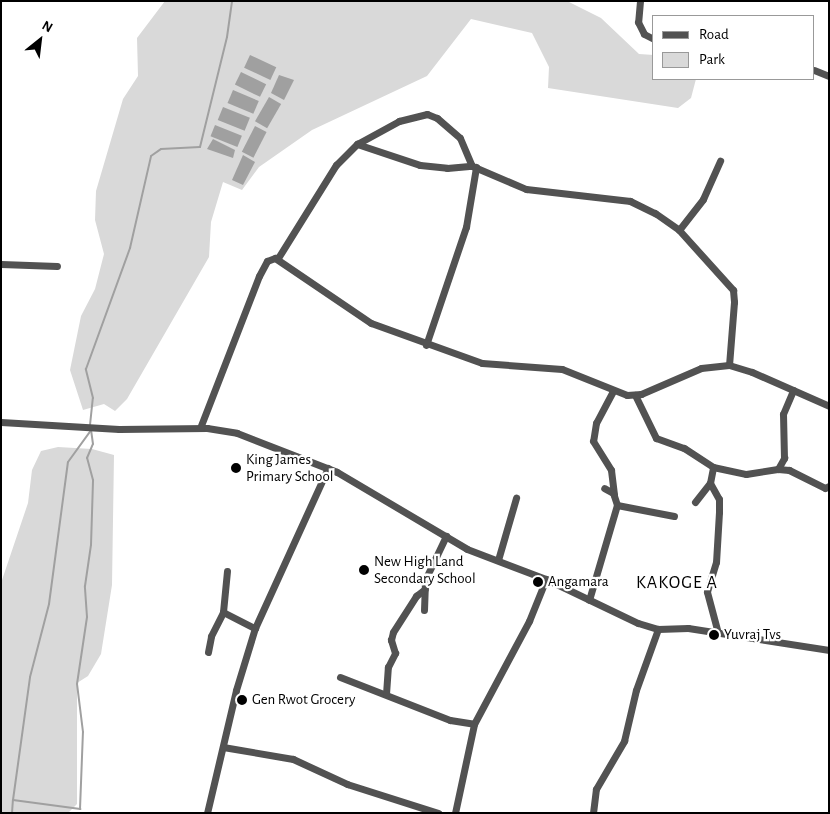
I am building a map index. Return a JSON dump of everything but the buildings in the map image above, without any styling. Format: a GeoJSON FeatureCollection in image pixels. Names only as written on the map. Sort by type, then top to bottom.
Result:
{"type":"FeatureCollection","features":[{"type":"Feature","properties":{"kind":"street"},"geometry":{"type":"LineString","coordinates":[[640,1],[638,22],[644,34],[652,38]]}},
{"type":"Feature","properties":{"kind":"street"},"geometry":{"type":"LineString","coordinates":[[815,70],[829,76]]}},
{"type":"Feature","properties":{"kind":"street"},"geometry":{"type":"LineString","coordinates":[[200,428],[259,276],[267,261],[278,258],[336,165],[357,144],[399,121],[428,114],[448,125],[460,138],[474,166],[466,227],[426,345]]}},
{"type":"Feature","properties":{"kind":"street"},"geometry":{"type":"LineString","coordinates":[[357,144],[420,165],[447,168],[474,166],[526,189],[635,202],[679,230],[732,290],[734,302],[729,365]]}},
{"type":"Feature","properties":{"kind":"street"},"geometry":{"type":"LineString","coordinates":[[679,230],[703,199],[720,161]]}},
{"type":"Feature","properties":{"kind":"street"},"geometry":{"type":"LineString","coordinates":[[278,258],[366,320],[426,345],[492,364],[562,369],[613,391],[635,395],[686,373],[729,365],[829,406]]}},
{"type":"Feature","properties":{"kind":"street"},"geometry":{"type":"LineString","coordinates":[[1,264],[57,266]]}},
{"type":"Feature","properties":{"kind":"street"},"geometry":{"type":"LineString","coordinates":[[789,470],[784,458],[783,414],[793,390]]}},
{"type":"Feature","properties":{"kind":"street"},"geometry":{"type":"LineString","coordinates":[[589,600],[617,505],[611,470],[593,441],[596,423],[613,391]]}},
{"type":"Feature","properties":{"kind":"street"},"geometry":{"type":"LineString","coordinates":[[635,395],[656,438],[684,448],[713,467],[746,474],[778,469],[789,470],[819,486],[829,486]]}},
{"type":"Feature","properties":{"kind":"street"},"geometry":{"type":"LineString","coordinates":[[1,413],[3,422],[119,429],[200,428],[237,433],[328,468],[361,484],[467,549],[546,578],[628,619],[658,629],[688,628],[771,644],[829,650]]}},
{"type":"Feature","properties":{"kind":"street"},"geometry":{"type":"LineString","coordinates":[[778,469],[784,458]]}},
{"type":"Feature","properties":{"kind":"street"},"geometry":{"type":"LineString","coordinates":[[695,502],[710,483],[713,467]]}},
{"type":"Feature","properties":{"kind":"street"},"geometry":{"type":"LineString","coordinates":[[207,813],[255,628],[328,468]]}},
{"type":"Feature","properties":{"kind":"street"},"geometry":{"type":"LineString","coordinates":[[710,483],[718,495],[719,512],[716,562],[708,592],[718,633]]}},
{"type":"Feature","properties":{"kind":"street"},"geometry":{"type":"LineString","coordinates":[[604,488],[614,495]]}},
{"type":"Feature","properties":{"kind":"street"},"geometry":{"type":"LineString","coordinates":[[498,560],[516,498]]}},
{"type":"Feature","properties":{"kind":"street"},"geometry":{"type":"LineString","coordinates":[[617,505],[674,516]]}},
{"type":"Feature","properties":{"kind":"street"},"geometry":{"type":"LineString","coordinates":[[424,610],[425,580],[446,536]]}},
{"type":"Feature","properties":{"kind":"street"},"geometry":{"type":"LineString","coordinates":[[208,652],[211,636],[223,612],[227,572]]}},
{"type":"Feature","properties":{"kind":"street"},"geometry":{"type":"LineString","coordinates":[[455,813],[473,743],[474,724],[529,621],[546,578]]}},
{"type":"Feature","properties":{"kind":"street"},"geometry":{"type":"LineString","coordinates":[[386,694],[388,667],[395,653],[390,640],[416,596],[425,589]]}},
{"type":"Feature","properties":{"kind":"street"},"geometry":{"type":"LineString","coordinates":[[223,612],[255,628]]}},
{"type":"Feature","properties":{"kind":"street"},"geometry":{"type":"LineString","coordinates":[[593,813],[596,789],[624,741],[636,690],[658,629]]}},
{"type":"Feature","properties":{"kind":"street"},"geometry":{"type":"LineString","coordinates":[[340,678],[450,720],[474,724]]}},
{"type":"Feature","properties":{"kind":"street"},"geometry":{"type":"LineString","coordinates":[[223,747],[293,759],[347,784],[438,813]]}},
{"type":"Feature","properties":{"kind":"green space"},"geometry":{"type":"Polygon","coordinates":[[[165,1],[567,1],[601,18],[639,54],[652,55],[652,80],[696,80],[691,98],[678,108],[548,88],[549,67],[532,33],[471,19],[427,76],[312,130],[259,167],[242,190],[223,182],[211,222],[209,257],[127,399],[115,411],[104,404],[83,410],[70,370],[81,316],[95,289],[104,254],[95,220],[96,191],[123,99],[138,76],[137,38],[165,1]]]}},
{"type":"Feature","properties":{"kind":"green space"},"geometry":{"type":"Polygon","coordinates":[[[58,447],[92,449],[114,455],[112,585],[101,654],[88,676],[77,683],[77,804],[68,813],[1,813],[1,583],[28,503],[32,470],[41,451],[58,447]]]}},
{"type":"Feature","properties":{"kind":"shaded area"},"geometry":{"type":"Polygon","coordinates":[[[250,55],[276,67],[270,80],[244,68],[250,55]]]}},
{"type":"Feature","properties":{"kind":"shaded area"},"geometry":{"type":"Polygon","coordinates":[[[241,72],[266,84],[260,97],[235,85],[241,72]]]}},
{"type":"Feature","properties":{"kind":"shaded area"},"geometry":{"type":"Polygon","coordinates":[[[279,75],[294,80],[284,100],[271,93],[279,75]]]}},
{"type":"Feature","properties":{"kind":"shaded area"},"geometry":{"type":"Polygon","coordinates":[[[233,90],[259,101],[253,114],[228,103],[233,90]]]}},
{"type":"Feature","properties":{"kind":"shaded area"},"geometry":{"type":"Polygon","coordinates":[[[269,97],[281,104],[267,128],[255,121],[269,97]]]}},
{"type":"Feature","properties":{"kind":"shaded area"},"geometry":{"type":"Polygon","coordinates":[[[223,107],[250,118],[245,131],[218,120],[223,107]]]}},
{"type":"Feature","properties":{"kind":"shaded area"},"geometry":{"type":"Polygon","coordinates":[[[215,125],[242,136],[237,147],[211,136],[215,125]]]}},
{"type":"Feature","properties":{"kind":"shaded area"},"geometry":{"type":"Polygon","coordinates":[[[255,126],[267,132],[253,158],[242,152],[255,126]]]}},
{"type":"Feature","properties":{"kind":"shaded area"},"geometry":{"type":"Polygon","coordinates":[[[213,139],[235,150],[233,158],[207,149],[213,139]]]}},
{"type":"Feature","properties":{"kind":"shaded area"},"geometry":{"type":"Polygon","coordinates":[[[243,155],[255,162],[243,185],[232,180],[243,155]]]}},
{"type":"Feature","properties":{"kind":"waterway"},"geometry":{"type":"LineString","coordinates":[[90,425],[93,398],[86,369],[130,248],[151,156],[161,149],[200,147],[227,37],[232,1]]}},
{"type":"Feature","properties":{"kind":"waterway"},"geometry":{"type":"LineString","coordinates":[[13,800],[30,677],[49,604],[68,462],[91,430]]}},
{"type":"Feature","properties":{"kind":"waterway"},"geometry":{"type":"LineString","coordinates":[[12,813],[13,800],[80,809],[83,732],[77,684],[87,617],[85,586],[91,545],[93,480],[87,458],[93,444],[91,430]]}},
{"type":"Feature","properties":{"kind":"place","name":"King James Primary School"},"geometry":{"type":"Point","coordinates":[236,468]}},
{"type":"Feature","properties":{"kind":"place","name":"New High Land Secondary School"},"geometry":{"type":"Point","coordinates":[364,570]}},
{"type":"Feature","properties":{"kind":"place","name":"Angamara"},"geometry":{"type":"Point","coordinates":[538,582]}},
{"type":"Feature","properties":{"kind":"place","name":"Yuvraj Tvs"},"geometry":{"type":"Point","coordinates":[714,635]}},
{"type":"Feature","properties":{"kind":"place","name":"Gen Rwot Grocery"},"geometry":{"type":"Point","coordinates":[242,700]}},
{"type":"Feature","properties":{"kind":"district","name":"KAKOGE A"},"geometry":{"type":"Point","coordinates":[677,583]}}]}
